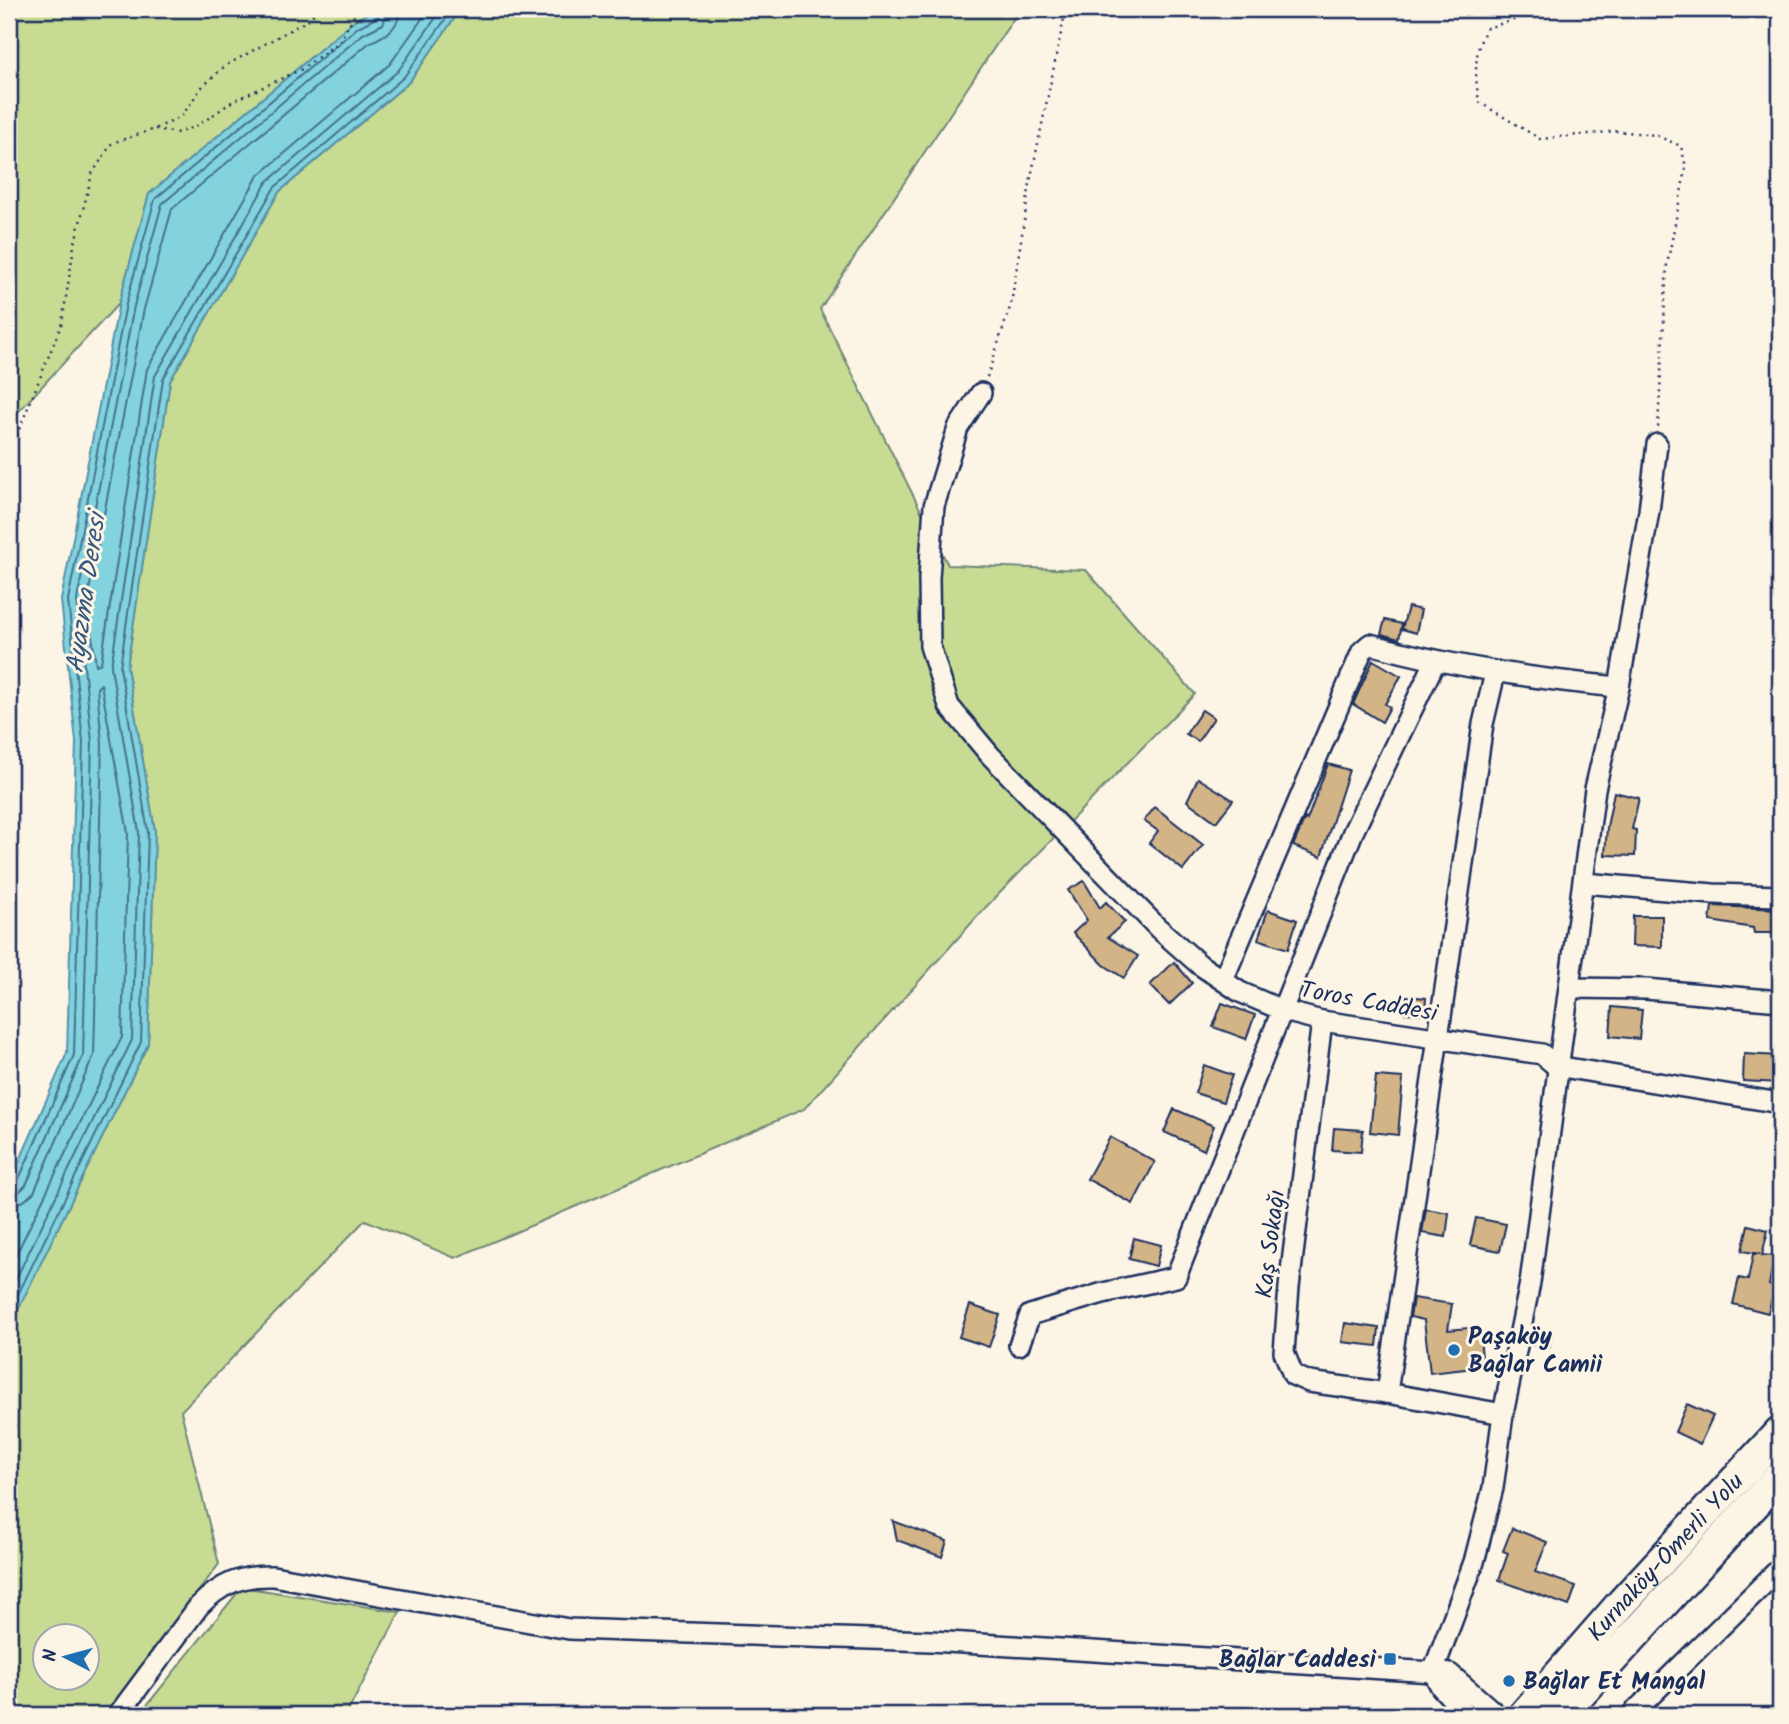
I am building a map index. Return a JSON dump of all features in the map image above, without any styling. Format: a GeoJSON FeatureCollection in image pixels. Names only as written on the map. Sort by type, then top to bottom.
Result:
{"type":"FeatureCollection","features":[{"type":"Feature","properties":{"kind":"highway","name":"Kurnaköy-Ömerli Yolu"},"geometry":{"type":"LineString","coordinates":[[1524,1715],[1780,1432]]}},
{"type":"Feature","properties":{"kind":"highway","name":"Kurnaköy-Ömerli Yolu"},"geometry":{"type":"LineString","coordinates":[[1561,1715],[1780,1476]]}},
{"type":"Feature","properties":{"kind":"street"},"geometry":{"type":"LineString","coordinates":[[981,393],[958,428],[934,506],[929,578],[930,646],[949,706],[1033,803],[1087,852],[1157,928],[1240,992],[1284,1011],[1353,832],[1435,662]]}},
{"type":"Feature","properties":{"kind":"street"},"geometry":{"type":"LineString","coordinates":[[1467,1715],[1441,1686],[1433,1672],[1485,1528],[1503,1414],[1531,1283],[1556,1066],[1584,883],[1595,789],[1619,687],[1649,511],[1657,444]]}},
{"type":"Feature","properties":{"kind":"street"},"geometry":{"type":"LineString","coordinates":[[1223,981],[1363,651],[1370,644],[1435,662],[1496,673],[1619,687]]}},
{"type":"Feature","properties":{"kind":"street"},"geometry":{"type":"LineString","coordinates":[[1496,673],[1483,724],[1387,1393],[1503,1414]]}},
{"type":"Feature","properties":{"kind":"street"},"geometry":{"type":"LineString","coordinates":[[1584,883],[1713,894],[1780,896]]}},
{"type":"Feature","properties":{"kind":"street"},"geometry":{"type":"LineString","coordinates":[[1569,988],[1646,989],[1780,1001]]}},
{"type":"Feature","properties":{"kind":"street","name":"Toros Caddesi"},"geometry":{"type":"LineString","coordinates":[[1019,1345],[1030,1315],[1103,1293],[1176,1277],[1226,1146],[1284,1011],[1322,1021],[1542,1055],[1556,1066],[1780,1103]]}},
{"type":"Feature","properties":{"kind":"street","name":"Kaş Sokağı"},"geometry":{"type":"LineString","coordinates":[[1322,1021],[1289,1287],[1284,1352],[1293,1375],[1387,1393]]}},
{"type":"Feature","properties":{"kind":"street"},"geometry":{"type":"LineString","coordinates":[[1631,1715],[1780,1568]]}},
{"type":"Feature","properties":{"kind":"street"},"geometry":{"type":"LineString","coordinates":[[118,1715],[199,1606],[214,1591],[233,1580],[251,1576],[273,1576],[569,1629],[931,1641],[1433,1672],[1450,1674],[1497,1715]]}},
{"type":"Feature","properties":{"kind":"path"},"geometry":{"type":"LineString","coordinates":[[9,455],[62,323],[74,246],[92,174],[112,142],[155,129],[181,116],[201,88],[225,66],[308,20],[318,9]]}},
{"type":"Feature","properties":{"kind":"path"},"geometry":{"type":"LineString","coordinates":[[155,129],[178,133],[200,124],[233,102],[302,69],[339,42],[358,9]]}},
{"type":"Feature","properties":{"kind":"path"},"geometry":{"type":"LineString","coordinates":[[981,393],[1011,304],[1031,177],[1066,9]]}},
{"type":"Feature","properties":{"kind":"path"},"geometry":{"type":"LineString","coordinates":[[1532,9],[1523,17],[1487,28],[1480,39],[1475,70],[1479,102],[1540,139],[1618,131],[1655,135],[1681,146],[1686,167],[1667,265],[1657,444]]}},
{"type":"Feature","properties":{"kind":"green space"},"geometry":{"type":"Polygon","coordinates":[[[9,9],[376,9],[355,20],[149,194],[119,303],[9,422],[9,9]]]}},
{"type":"Feature","properties":{"kind":"green space"},"geometry":{"type":"Polygon","coordinates":[[[461,9],[1020,9],[820,309],[948,565],[1086,570],[1195,694],[985,908],[804,1109],[455,1258],[365,1220],[181,1411],[219,1564],[105,1715],[9,1715],[9,1328],[148,1044],[155,831],[127,667],[170,381],[279,192],[409,82],[461,9]]]}},
{"type":"Feature","properties":{"kind":"green space"},"geometry":{"type":"Polygon","coordinates":[[[242,1587],[400,1612],[346,1715],[139,1715],[242,1587]]]}},
{"type":"Feature","properties":{"kind":"water","name":"Ayazma Deresi"},"geometry":{"type":"Polygon","coordinates":[[[376,9],[461,9],[409,82],[279,192],[170,381],[127,667],[155,831],[148,1044],[9,1328],[9,1185],[67,1053],[76,742],[61,600],[119,303],[149,194],[355,20],[376,9]]]}},
{"type":"Feature","properties":{"kind":"building"},"geometry":{"type":"Polygon","coordinates":[[[1408,607],[1421,610],[1416,633],[1402,629],[1408,607]]]}},
{"type":"Feature","properties":{"kind":"building"},"geometry":{"type":"Polygon","coordinates":[[[1385,620],[1402,624],[1399,639],[1381,634],[1385,620]]]}},
{"type":"Feature","properties":{"kind":"building"},"geometry":{"type":"Polygon","coordinates":[[[1373,660],[1401,676],[1385,704],[1390,707],[1382,722],[1353,704],[1373,660]]]}},
{"type":"Feature","properties":{"kind":"building"},"geometry":{"type":"Polygon","coordinates":[[[1202,710],[1214,718],[1198,741],[1186,734],[1202,710]]]}},
{"type":"Feature","properties":{"kind":"building"},"geometry":{"type":"Polygon","coordinates":[[[1328,764],[1349,770],[1321,857],[1293,846],[1305,818],[1307,820],[1328,764]]]}},
{"type":"Feature","properties":{"kind":"building"},"geometry":{"type":"Polygon","coordinates":[[[1198,778],[1233,800],[1216,822],[1187,801],[1198,778]]]}},
{"type":"Feature","properties":{"kind":"building"},"geometry":{"type":"Polygon","coordinates":[[[1614,792],[1639,798],[1632,829],[1636,830],[1635,856],[1605,855],[1614,792]]]}},
{"type":"Feature","properties":{"kind":"building"},"geometry":{"type":"Polygon","coordinates":[[[1155,807],[1203,845],[1183,870],[1149,843],[1158,831],[1144,821],[1155,807]]]}},
{"type":"Feature","properties":{"kind":"building"},"geometry":{"type":"Polygon","coordinates":[[[1084,881],[1100,908],[1106,902],[1125,922],[1108,937],[1138,956],[1124,978],[1104,965],[1073,933],[1087,920],[1068,890],[1084,881]]]}},
{"type":"Feature","properties":{"kind":"building"},"geometry":{"type":"Polygon","coordinates":[[[1712,906],[1780,909],[1780,933],[1754,933],[1753,928],[1710,921],[1712,906]]]}},
{"type":"Feature","properties":{"kind":"building"},"geometry":{"type":"Polygon","coordinates":[[[1268,910],[1297,920],[1288,949],[1258,939],[1268,910]]]}},
{"type":"Feature","properties":{"kind":"building"},"geometry":{"type":"Polygon","coordinates":[[[1633,916],[1662,916],[1662,947],[1632,946],[1633,916]]]}},
{"type":"Feature","properties":{"kind":"building"},"geometry":{"type":"Polygon","coordinates":[[[1174,962],[1192,983],[1169,1005],[1150,985],[1174,962]]]}},
{"type":"Feature","properties":{"kind":"building"},"geometry":{"type":"Polygon","coordinates":[[[1406,996],[1426,998],[1425,1014],[1405,1013],[1406,996]]]}},
{"type":"Feature","properties":{"kind":"building"},"geometry":{"type":"Polygon","coordinates":[[[1222,1003],[1255,1015],[1246,1039],[1213,1027],[1222,1003]]]}},
{"type":"Feature","properties":{"kind":"building"},"geometry":{"type":"Polygon","coordinates":[[[1612,1007],[1642,1010],[1639,1039],[1610,1036],[1612,1007]]]}},
{"type":"Feature","properties":{"kind":"building"},"geometry":{"type":"Polygon","coordinates":[[[1744,1054],[1780,1056],[1780,1083],[1743,1081],[1744,1054]]]}},
{"type":"Feature","properties":{"kind":"building"},"geometry":{"type":"Polygon","coordinates":[[[1204,1065],[1232,1075],[1223,1102],[1195,1093],[1204,1065]]]}},
{"type":"Feature","properties":{"kind":"building"},"geometry":{"type":"Polygon","coordinates":[[[1376,1076],[1403,1078],[1398,1135],[1370,1132],[1376,1076]]]}},
{"type":"Feature","properties":{"kind":"building"},"geometry":{"type":"Polygon","coordinates":[[[1174,1109],[1214,1126],[1204,1150],[1164,1132],[1174,1109]]]}},
{"type":"Feature","properties":{"kind":"building"},"geometry":{"type":"Polygon","coordinates":[[[1334,1128],[1363,1130],[1361,1152],[1332,1150],[1334,1128]]]}},
{"type":"Feature","properties":{"kind":"building"},"geometry":{"type":"Polygon","coordinates":[[[1110,1137],[1155,1162],[1133,1204],[1087,1179],[1110,1137]]]}},
{"type":"Feature","properties":{"kind":"building"},"geometry":{"type":"Polygon","coordinates":[[[1426,1209],[1449,1213],[1446,1237],[1422,1233],[1426,1209]]]}},
{"type":"Feature","properties":{"kind":"building"},"geometry":{"type":"Polygon","coordinates":[[[1476,1218],[1506,1224],[1500,1251],[1470,1245],[1476,1218]]]}},
{"type":"Feature","properties":{"kind":"building"},"geometry":{"type":"Polygon","coordinates":[[[1748,1225],[1768,1230],[1762,1255],[1774,1256],[1769,1285],[1775,1287],[1768,1313],[1733,1304],[1739,1278],[1748,1280],[1753,1254],[1760,1254],[1742,1251],[1748,1225]]]}},
{"type":"Feature","properties":{"kind":"building"},"geometry":{"type":"Polygon","coordinates":[[[1134,1238],[1161,1245],[1156,1266],[1129,1259],[1134,1238]]]}},
{"type":"Feature","properties":{"kind":"building","name":"Paşaköy Bağlar Camii"},"geometry":{"type":"Polygon","coordinates":[[[1413,1298],[1452,1304],[1448,1330],[1479,1327],[1483,1367],[1430,1373],[1424,1320],[1410,1317],[1413,1298]]]}},
{"type":"Feature","properties":{"kind":"building"},"geometry":{"type":"Polygon","coordinates":[[[970,1305],[1000,1315],[989,1347],[959,1337],[970,1305]]]}},
{"type":"Feature","properties":{"kind":"building"},"geometry":{"type":"Polygon","coordinates":[[[1345,1323],[1379,1328],[1377,1346],[1342,1342],[1345,1323]]]}},
{"type":"Feature","properties":{"kind":"building"},"geometry":{"type":"Polygon","coordinates":[[[1535,1330],[1552,1334],[1549,1348],[1532,1345],[1535,1330]]]}},
{"type":"Feature","properties":{"kind":"building"},"geometry":{"type":"Polygon","coordinates":[[[1687,1404],[1713,1416],[1700,1444],[1675,1432],[1687,1404]]]}},
{"type":"Feature","properties":{"kind":"building"},"geometry":{"type":"Polygon","coordinates":[[[893,1521],[947,1541],[942,1557],[897,1540],[893,1521]]]}},
{"type":"Feature","properties":{"kind":"building"},"geometry":{"type":"Polygon","coordinates":[[[1512,1528],[1547,1542],[1535,1572],[1576,1586],[1569,1606],[1499,1580],[1508,1553],[1503,1551],[1512,1528]]]}},
{"type":"Feature","properties":{"kind":"place","name":"Paşaköy Bağlar Camii"},"geometry":{"type":"Point","coordinates":[1454,1350]}},
{"type":"Feature","properties":{"kind":"place","name":"Bağlar Caddesi"},"geometry":{"type":"Point","coordinates":[1390,1659]}},
{"type":"Feature","properties":{"kind":"place","name":"Bağlar Et Mangal"},"geometry":{"type":"Point","coordinates":[1509,1681]}}]}
